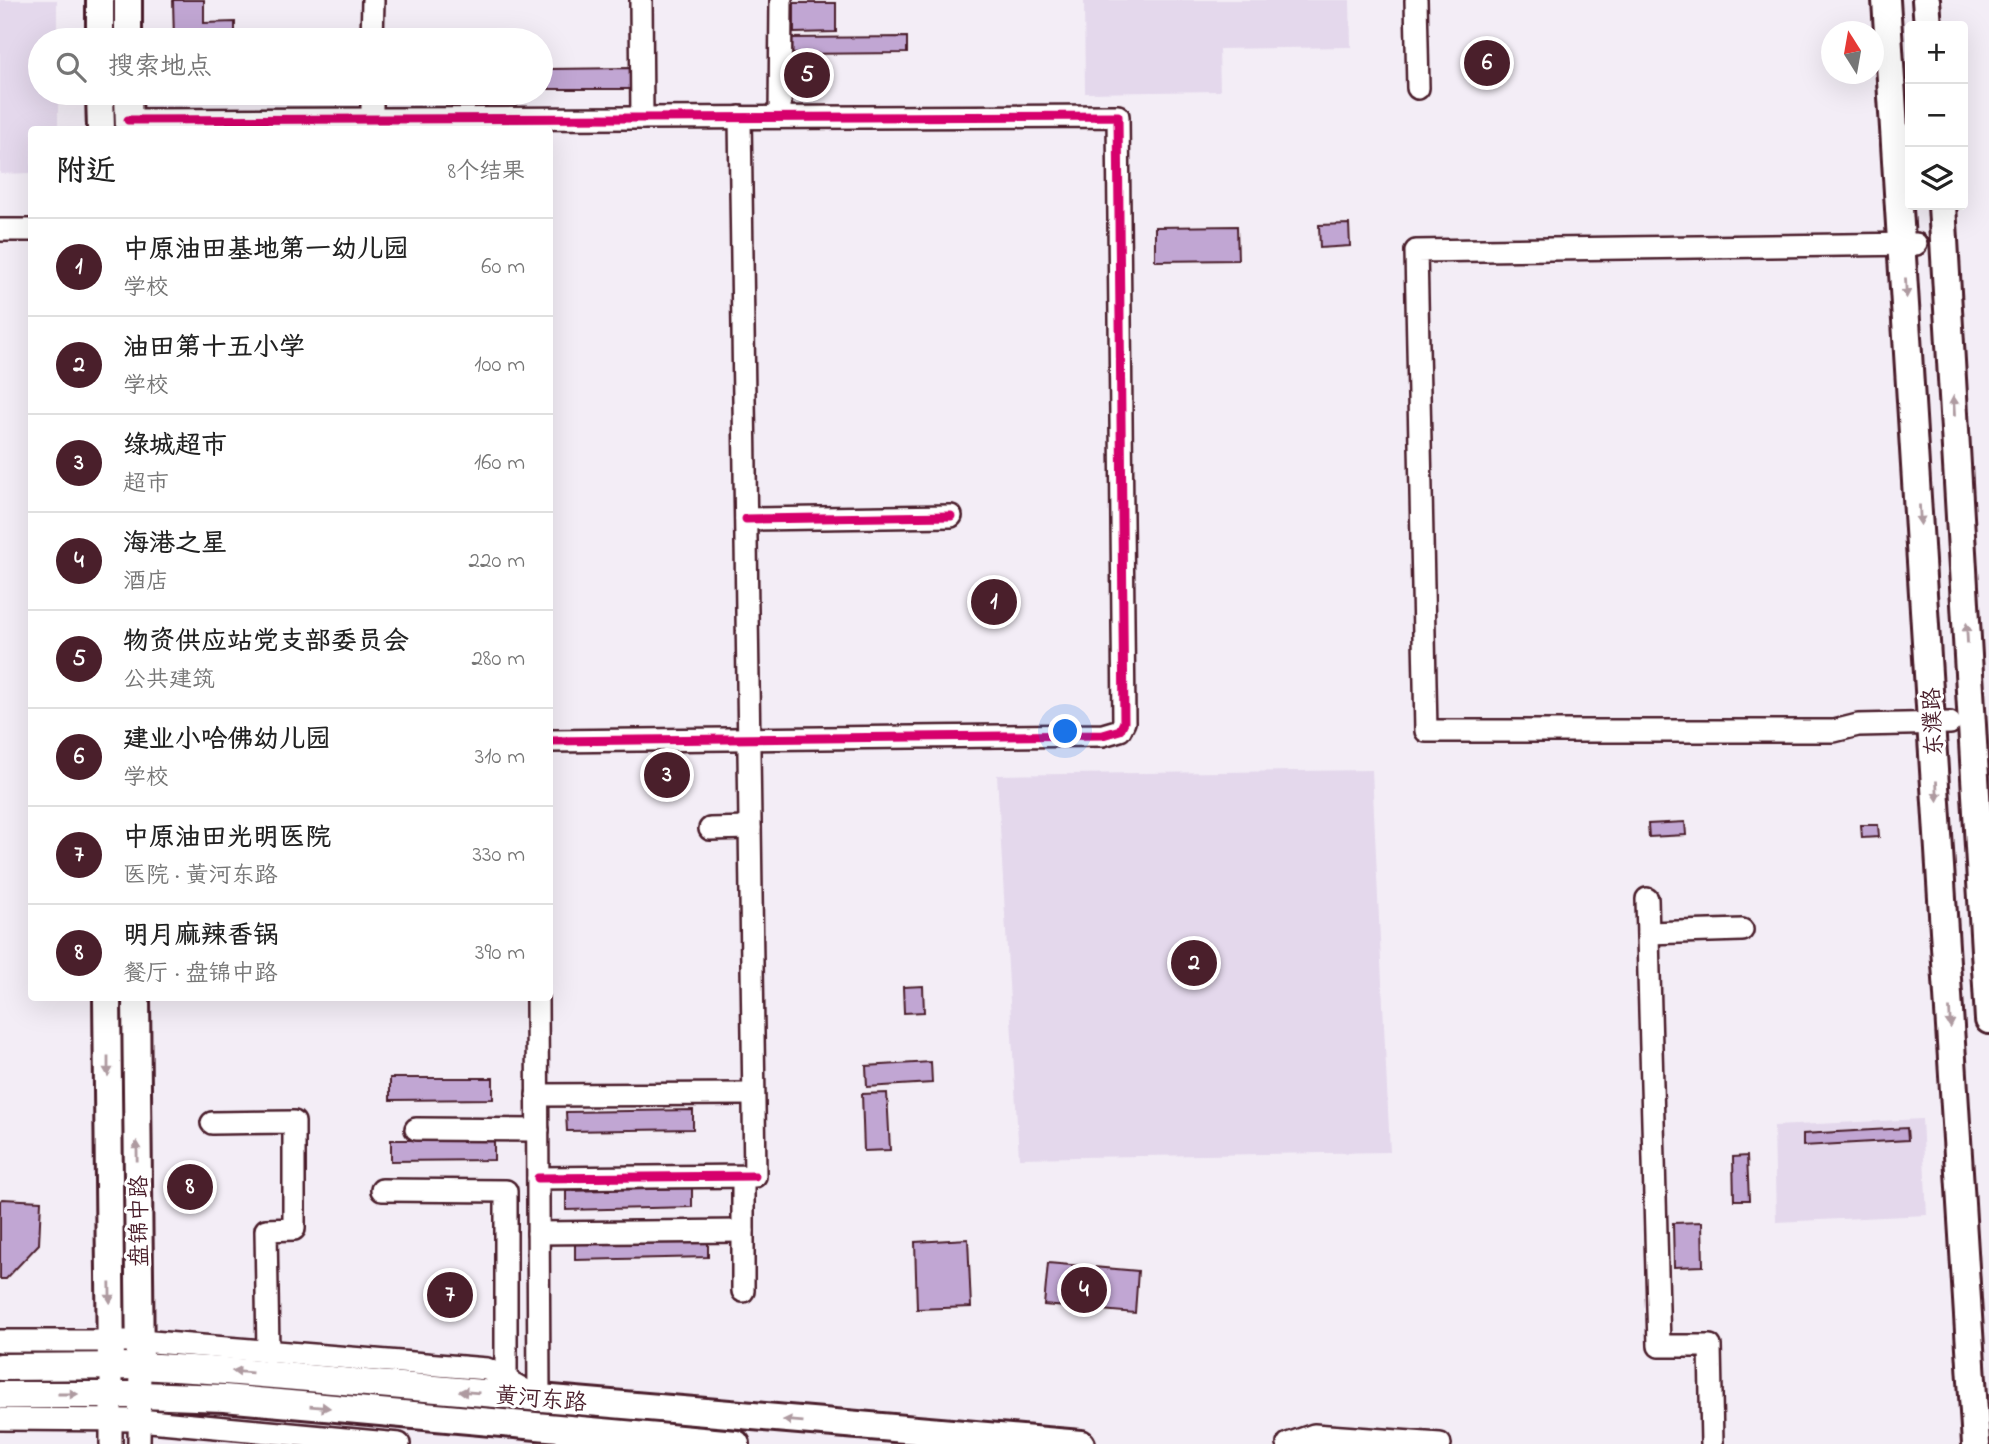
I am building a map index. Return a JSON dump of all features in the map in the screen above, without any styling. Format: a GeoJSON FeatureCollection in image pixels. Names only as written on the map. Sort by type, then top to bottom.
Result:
{"type":"FeatureCollection","features":[{"type":"Feature","properties":{"kind":"main road"},"geometry":{"type":"LineString","coordinates":[[100,0],[100,28]]}},
{"type":"Feature","properties":{"kind":"main road"},"geometry":{"type":"LineString","coordinates":[[128,0],[128,28]]}},
{"type":"Feature","properties":{"kind":"main road","name":"东濮路"},"geometry":{"type":"LineString","coordinates":[[1886,0],[1910,244],[1976,1444]]}},
{"type":"Feature","properties":{"kind":"main road"},"geometry":{"type":"LineString","coordinates":[[1926,0],[1928,21]]}},
{"type":"Feature","properties":{"kind":"main road"},"geometry":{"type":"LineString","coordinates":[[100,105],[101,126]]}},
{"type":"Feature","properties":{"kind":"main road"},"geometry":{"type":"LineString","coordinates":[[128,105],[129,125]]}},
{"type":"Feature","properties":{"kind":"main road","name":"东濮路"},"geometry":{"type":"LineString","coordinates":[[1942,210],[1989,1020]]}},
{"type":"Feature","properties":{"kind":"main road","name":"盘锦中路"},"geometry":{"type":"LineString","coordinates":[[107,1001],[111,1354]]}},
{"type":"Feature","properties":{"kind":"main road","name":"盘锦中路"},"geometry":{"type":"LineString","coordinates":[[136,1001],[140,1354]]}},
{"type":"Feature","properties":{"kind":"main road","name":"黄河东路"},"geometry":{"type":"LineString","coordinates":[[0,1367],[111,1354],[140,1354],[539,1398],[1081,1444]]}},
{"type":"Feature","properties":{"kind":"main road","name":"黄河东路"},"geometry":{"type":"LineString","coordinates":[[0,1395],[110,1407],[140,1407],[224,1398],[736,1444]]}},
{"type":"Feature","properties":{"kind":"street"},"geometry":{"type":"LineString","coordinates":[[372,28],[373,0]]}},
{"type":"Feature","properties":{"kind":"street"},"geometry":{"type":"LineString","coordinates":[[641,0],[642,118]]}},
{"type":"Feature","properties":{"kind":"street"},"geometry":{"type":"LineString","coordinates":[[780,117],[781,0]]}},
{"type":"Feature","properties":{"kind":"street"},"geometry":{"type":"LineString","coordinates":[[1416,0],[1418,88]]}},
{"type":"Feature","properties":{"kind":"street"},"geometry":{"type":"LineString","coordinates":[[372,105],[372,119]]}},
{"type":"Feature","properties":{"kind":"street"},"geometry":{"type":"LineString","coordinates":[[129,125],[372,119],[531,124],[642,118],[1118,116],[1124,722],[1120,730],[1103,735],[553,741]]}},
{"type":"Feature","properties":{"kind":"street"},"geometry":{"type":"LineString","coordinates":[[740,117],[754,1094],[743,1231],[743,1291]]}},
{"type":"Feature","properties":{"kind":"street"},"geometry":{"type":"LineString","coordinates":[[0,230],[28,230]]}},
{"type":"Feature","properties":{"kind":"street"},"geometry":{"type":"LineString","coordinates":[[1910,244],[1416,251],[1426,731],[1834,731],[1858,725],[1950,723]]}},
{"type":"Feature","properties":{"kind":"street"},"geometry":{"type":"LineString","coordinates":[[746,519],[951,516]]}},
{"type":"Feature","properties":{"kind":"street"},"geometry":{"type":"LineString","coordinates":[[710,829],[750,828]]}},
{"type":"Feature","properties":{"kind":"street"},"geometry":{"type":"LineString","coordinates":[[1647,899],[1659,1346],[1710,1346],[1712,1444]]}},
{"type":"Feature","properties":{"kind":"street"},"geometry":{"type":"LineString","coordinates":[[1648,933],[1742,930]]}},
{"type":"Feature","properties":{"kind":"street"},"geometry":{"type":"LineString","coordinates":[[537,1001],[539,1398]]}},
{"type":"Feature","properties":{"kind":"street"},"geometry":{"type":"LineString","coordinates":[[537,1095],[754,1094]]}},
{"type":"Feature","properties":{"kind":"street"},"geometry":{"type":"LineString","coordinates":[[212,1123],[294,1122],[294,1229],[266,1230],[268,1352]]}},
{"type":"Feature","properties":{"kind":"street"},"geometry":{"type":"LineString","coordinates":[[416,1129],[538,1130]]}},
{"type":"Feature","properties":{"kind":"street"},"geometry":{"type":"LineString","coordinates":[[538,1178],[749,1177]]}},
{"type":"Feature","properties":{"kind":"street"},"geometry":{"type":"LineString","coordinates":[[382,1190],[506,1191],[506,1378]]}},
{"type":"Feature","properties":{"kind":"street"},"geometry":{"type":"LineString","coordinates":[[538,1233],[743,1231]]}},
{"type":"Feature","properties":{"kind":"street"},"geometry":{"type":"LineString","coordinates":[[0,1342],[111,1354]]}},
{"type":"Feature","properties":{"kind":"street"},"geometry":{"type":"LineString","coordinates":[[140,1354],[268,1352],[486,1369],[539,1398]]}},
{"type":"Feature","properties":{"kind":"street","name":"盘锦中路"},"geometry":{"type":"LineString","coordinates":[[110,1444],[111,1354]]}},
{"type":"Feature","properties":{"kind":"street","name":"盘锦中路"},"geometry":{"type":"LineString","coordinates":[[139,1444],[140,1354]]}},
{"type":"Feature","properties":{"kind":"street"},"geometry":{"type":"LineString","coordinates":[[0,1419],[110,1407]]}},
{"type":"Feature","properties":{"kind":"street"},"geometry":{"type":"LineString","coordinates":[[140,1407],[400,1444]]}},
{"type":"Feature","properties":{"kind":"street"},"geometry":{"type":"LineString","coordinates":[[1288,1444],[1314,1435],[1440,1444]]}},
{"type":"Feature","properties":{"kind":"shaded area"},"geometry":{"type":"Polygon","coordinates":[[[0,0],[57,0],[57,28],[28,28],[28,105],[58,105],[58,126],[28,126],[28,173],[0,174],[0,0]]]}},
{"type":"Feature","properties":{"kind":"shaded area"},"geometry":{"type":"Polygon","coordinates":[[[1084,0],[1350,0],[1351,47],[1219,49],[1220,91],[1085,93],[1084,0]]]}},
{"type":"Feature","properties":{"kind":"shaded area"},"geometry":{"type":"Polygon","coordinates":[[[1372,770],[1390,1152],[1019,1158],[997,775],[1372,770]]]}},
{"type":"Feature","properties":{"kind":"shaded area"},"geometry":{"type":"Polygon","coordinates":[[[1922,1119],[1927,1215],[1776,1222],[1774,1126],[1922,1119]]]}},
{"type":"Feature","properties":{"kind":"building"},"geometry":{"type":"Polygon","coordinates":[[[173,0],[204,0],[204,23],[235,22],[235,28],[174,28],[173,0]]]}},
{"type":"Feature","properties":{"kind":"building"},"geometry":{"type":"Polygon","coordinates":[[[794,3],[836,3],[836,32],[794,33],[794,3]]]}},
{"type":"Feature","properties":{"kind":"building"},"geometry":{"type":"Polygon","coordinates":[[[907,37],[907,53],[789,54],[789,38],[907,37]]]}},
{"type":"Feature","properties":{"kind":"building"},"geometry":{"type":"Polygon","coordinates":[[[631,68],[631,89],[553,89],[553,69],[631,68]]]}},
{"type":"Feature","properties":{"kind":"building"},"geometry":{"type":"Polygon","coordinates":[[[1349,224],[1350,246],[1320,248],[1319,225],[1349,224]]]}},
{"type":"Feature","properties":{"kind":"building"},"geometry":{"type":"Polygon","coordinates":[[[1237,226],[1238,260],[1155,261],[1155,227],[1237,226]]]}},
{"type":"Feature","properties":{"kind":"building"},"geometry":{"type":"Polygon","coordinates":[[[1685,822],[1686,835],[1649,837],[1648,824],[1685,822]]]}},
{"type":"Feature","properties":{"kind":"building"},"geometry":{"type":"Polygon","coordinates":[[[1861,825],[1878,825],[1879,837],[1862,838],[1861,825]]]}},
{"type":"Feature","properties":{"kind":"building"},"geometry":{"type":"Polygon","coordinates":[[[923,986],[924,1012],[904,1013],[903,987],[923,986]]]}},
{"type":"Feature","properties":{"kind":"building"},"geometry":{"type":"Polygon","coordinates":[[[931,1062],[932,1083],[867,1087],[866,1066],[931,1062]]]}},
{"type":"Feature","properties":{"kind":"building"},"geometry":{"type":"Polygon","coordinates":[[[390,1078],[493,1078],[493,1099],[390,1100],[390,1078]]]}},
{"type":"Feature","properties":{"kind":"building"},"geometry":{"type":"Polygon","coordinates":[[[887,1093],[890,1150],[864,1151],[862,1094],[887,1093]]]}},
{"type":"Feature","properties":{"kind":"building"},"geometry":{"type":"Polygon","coordinates":[[[693,1110],[693,1129],[567,1131],[566,1112],[693,1110]]]}},
{"type":"Feature","properties":{"kind":"building"},"geometry":{"type":"Polygon","coordinates":[[[1907,1128],[1908,1140],[1803,1146],[1803,1134],[1907,1128]]]}},
{"type":"Feature","properties":{"kind":"building"},"geometry":{"type":"Polygon","coordinates":[[[391,1140],[494,1140],[494,1160],[391,1161],[391,1140]]]}},
{"type":"Feature","properties":{"kind":"building"},"geometry":{"type":"Polygon","coordinates":[[[1747,1156],[1749,1200],[1734,1200],[1733,1157],[1747,1156]]]}},
{"type":"Feature","properties":{"kind":"building"},"geometry":{"type":"Polygon","coordinates":[[[692,1188],[692,1207],[566,1210],[566,1191],[692,1188]]]}},
{"type":"Feature","properties":{"kind":"building"},"geometry":{"type":"Polygon","coordinates":[[[0,1201],[41,1201],[39,1244],[6,1279],[0,1279],[0,1201]]]}},
{"type":"Feature","properties":{"kind":"building"},"geometry":{"type":"Polygon","coordinates":[[[1702,1222],[1703,1266],[1674,1267],[1673,1223],[1702,1222]]]}},
{"type":"Feature","properties":{"kind":"building"},"geometry":{"type":"Polygon","coordinates":[[[708,1237],[708,1257],[575,1260],[575,1239],[708,1237]]]}},
{"type":"Feature","properties":{"kind":"building"},"geometry":{"type":"Polygon","coordinates":[[[968,1239],[971,1307],[917,1309],[915,1242],[968,1239]]]}},
{"type":"Feature","properties":{"kind":"building"},"geometry":{"type":"Polygon","coordinates":[[[1048,1263],[1138,1271],[1135,1313],[1044,1305],[1048,1263]]]}},
{"type":"Feature","properties":{"kind":"cycle path"},"geometry":{"type":"LineString","coordinates":[[128,120],[1118,116],[1124,722],[1120,730],[1103,735],[553,741]]}},
{"type":"Feature","properties":{"kind":"cycle path"},"geometry":{"type":"LineString","coordinates":[[746,519],[951,516]]}},
{"type":"Feature","properties":{"kind":"cycle path"},"geometry":{"type":"LineString","coordinates":[[538,1178],[755,1176]]}},
{"type":"Feature","properties":{"kind":"place","name":"建业小哈佛幼儿园"},"geometry":{"type":"Point","coordinates":[1487,63]}},
{"type":"Feature","properties":{"kind":"place","name":"物资供应站党支部委员会"},"geometry":{"type":"Point","coordinates":[807,75]}},
{"type":"Feature","properties":{"kind":"place","name":"中原油田基地第一幼儿园"},"geometry":{"type":"Point","coordinates":[994,602]}},
{"type":"Feature","properties":{"kind":"place","name":"绿城超市"},"geometry":{"type":"Point","coordinates":[667,775]}},
{"type":"Feature","properties":{"kind":"place","name":"油田第十五小学"},"geometry":{"type":"Point","coordinates":[1194,963]}},
{"type":"Feature","properties":{"kind":"place","name":"明月麻辣香锅"},"geometry":{"type":"Point","coordinates":[190,1187]}},
{"type":"Feature","properties":{"kind":"place","name":"海港之星"},"geometry":{"type":"Point","coordinates":[1084,1290]}},
{"type":"Feature","properties":{"kind":"place","name":"中原油田光明医院"},"geometry":{"type":"Point","coordinates":[450,1295]}}]}
